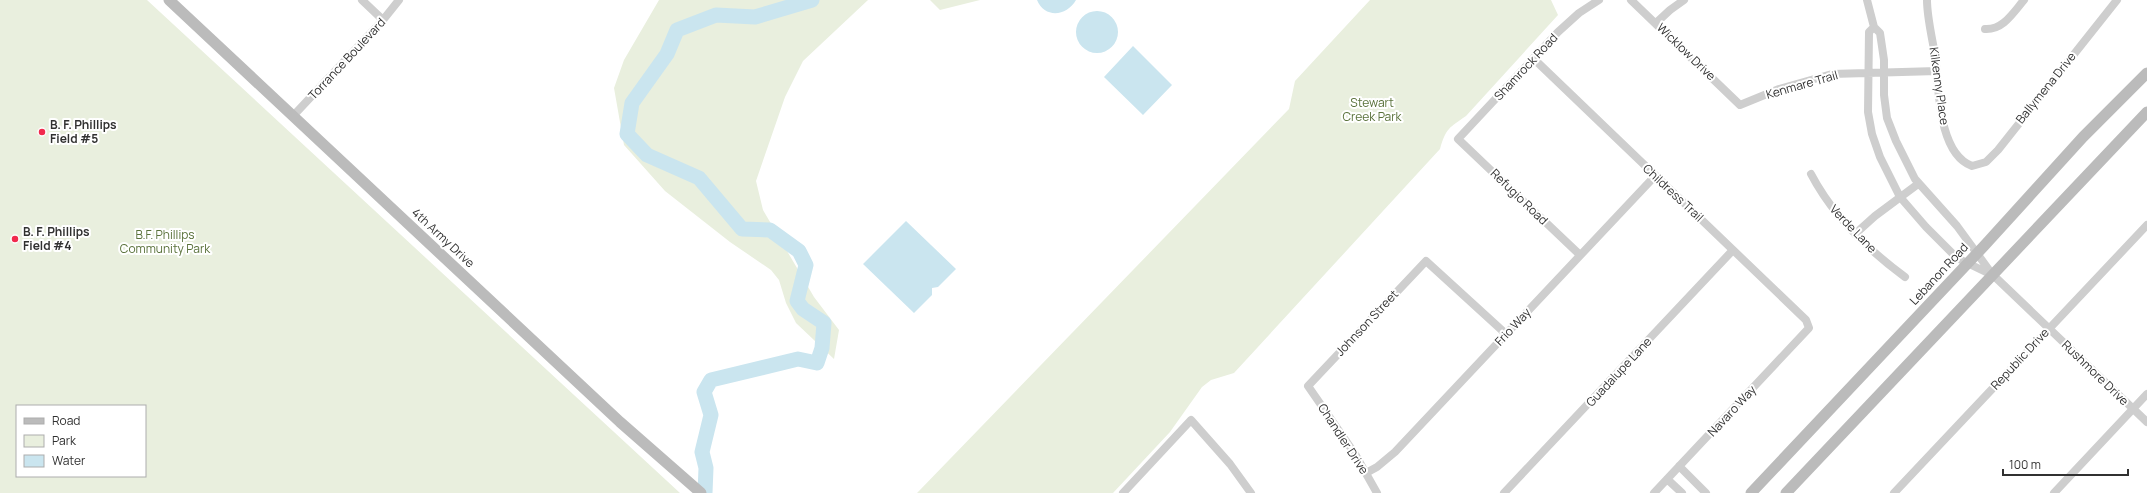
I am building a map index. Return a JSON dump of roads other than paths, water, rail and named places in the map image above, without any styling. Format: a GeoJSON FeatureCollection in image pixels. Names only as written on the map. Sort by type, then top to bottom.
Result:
{"type":"FeatureCollection","features":[{"type":"Feature","properties":{"kind":"main road","name":"4th Army Drive"},"geometry":{"type":"LineString","coordinates":[[169,0],[656,453],[701,493]]}},
{"type":"Feature","properties":{"kind":"main road","name":"Lebanon Road"},"geometry":{"type":"LineString","coordinates":[[1750,493],[1968,263],[2082,137],[2147,73]]}},
{"type":"Feature","properties":{"kind":"main road"},"geometry":{"type":"LineString","coordinates":[[1786,493],[2147,112]]}},
{"type":"Feature","properties":{"kind":"street"},"geometry":{"type":"LineString","coordinates":[[362,0],[383,20]]}},
{"type":"Feature","properties":{"kind":"street","name":"Torrance Boulevard"},"geometry":{"type":"LineString","coordinates":[[293,116],[383,20],[399,0]]}},
{"type":"Feature","properties":{"kind":"street","name":"Shamrock Road"},"geometry":{"type":"LineString","coordinates":[[1458,139],[1568,22],[1599,0]]}},
{"type":"Feature","properties":{"kind":"street","name":"Wicklow Drive"},"geometry":{"type":"LineString","coordinates":[[1631,0],[1740,105]]}},
{"type":"Feature","properties":{"kind":"street"},"geometry":{"type":"LineString","coordinates":[[1656,23],[1684,0]]}},
{"type":"Feature","properties":{"kind":"street","name":"Rushmore Drive"},"geometry":{"type":"LineString","coordinates":[[1867,0],[1874,27],[1880,33],[1885,72],[1884,95],[1887,118],[1896,141],[1918,184],[1957,226],[1992,274],[2147,422]]}},
{"type":"Feature","properties":{"kind":"street","name":"Kilkenny Place"},"geometry":{"type":"LineString","coordinates":[[1927,0],[1937,71],[1939,102],[1945,130],[1955,150],[1969,165]]}},
{"type":"Feature","properties":{"kind":"street"},"geometry":{"type":"LineString","coordinates":[[1985,29],[1994,29],[2001,25],[2024,0]]}},
{"type":"Feature","properties":{"kind":"street","name":"Ballymena Drive"},"geometry":{"type":"LineString","coordinates":[[1969,165],[1977,166],[1986,162],[1998,150],[2117,0]]}},
{"type":"Feature","properties":{"kind":"street","name":"Rushmore Drive"},"geometry":{"type":"LineString","coordinates":[[1874,27],[1869,32],[1868,112],[1872,134],[1880,157],[1900,197],[1926,227],[1957,258],[1992,274]]}},
{"type":"Feature","properties":{"kind":"street","name":"Childress Trail"},"geometry":{"type":"LineString","coordinates":[[1534,59],[1806,320],[1809,328]]}},
{"type":"Feature","properties":{"kind":"street","name":"Kenmare Trail"},"geometry":{"type":"LineString","coordinates":[[1740,105],[1779,89],[1832,74],[1937,71]]}},
{"type":"Feature","properties":{"kind":"street","name":"Refugio Road"},"geometry":{"type":"LineString","coordinates":[[1458,139],[1580,255]]}},
{"type":"Feature","properties":{"kind":"street","name":"Verde Lane"},"geometry":{"type":"LineString","coordinates":[[1811,174],[1831,207],[1855,234],[1905,277]]}},
{"type":"Feature","properties":{"kind":"street","name":"Frio Way"},"geometry":{"type":"LineString","coordinates":[[1366,473],[1395,452],[1655,176]]}},
{"type":"Feature","properties":{"kind":"street"},"geometry":{"type":"LineString","coordinates":[[1855,234],[1875,216],[1918,184]]}},
{"type":"Feature","properties":{"kind":"street","name":"Republic Drive"},"geometry":{"type":"LineString","coordinates":[[1894,493],[2147,225]]}},
{"type":"Feature","properties":{"kind":"street","name":"Guadalupe Lane"},"geometry":{"type":"LineString","coordinates":[[1504,493],[1734,250]]}},
{"type":"Feature","properties":{"kind":"street","name":"Johnson Street"},"geometry":{"type":"LineString","coordinates":[[1308,386],[1426,261],[1506,334]]}},
{"type":"Feature","properties":{"kind":"street","name":"Navaro Way"},"geometry":{"type":"LineString","coordinates":[[1654,493],[1809,328]]}},
{"type":"Feature","properties":{"kind":"street","name":"Chandler Drive"},"geometry":{"type":"LineString","coordinates":[[1308,386],[1366,473],[1377,493]]}},
{"type":"Feature","properties":{"kind":"street"},"geometry":{"type":"LineString","coordinates":[[2054,493],[2147,394]]}},
{"type":"Feature","properties":{"kind":"street"},"geometry":{"type":"LineString","coordinates":[[1124,493],[1192,420],[1230,464],[1251,493]]}},
{"type":"Feature","properties":{"kind":"street"},"geometry":{"type":"LineString","coordinates":[[1679,466],[1706,493]]}},
{"type":"Feature","properties":{"kind":"street"},"geometry":{"type":"LineString","coordinates":[[1667,479],[1682,493]]}},
{"type":"Feature","properties":{"kind":"water"},"geometry":{"type":"Polygon","coordinates":[[[1037,0],[1076,0],[1062,12],[1050,13],[1041,6],[1037,0]]]}},
{"type":"Feature","properties":{"kind":"water"},"geometry":{"type":"Polygon","coordinates":[[[1097,11],[1112,17],[1118,32],[1112,47],[1097,53],[1082,47],[1076,32],[1082,17],[1097,11]]]}},
{"type":"Feature","properties":{"kind":"water"},"geometry":{"type":"Polygon","coordinates":[[[1133,46],[1172,85],[1143,115],[1104,77],[1133,46]]]}},
{"type":"Feature","properties":{"kind":"water"},"geometry":{"type":"Polygon","coordinates":[[[906,221],[956,269],[938,287],[932,288],[932,295],[914,313],[863,264],[906,221]]]}},
{"type":"Feature","properties":{"kind":"waterway"},"geometry":{"type":"LineString","coordinates":[[705,493],[706,468],[702,452],[711,415],[704,392],[711,380],[798,359],[817,363],[822,348],[824,323],[803,309],[797,301],[806,265],[799,251],[770,230],[742,229],[699,178],[647,155],[627,134],[632,103],[667,54],[677,30],[716,15],[755,17],[812,0]]}},
{"type":"Feature","properties":{"kind":"place","name":"B. F. Phillips Field #5"},"geometry":{"type":"Point","coordinates":[42,132]}},
{"type":"Feature","properties":{"kind":"place","name":"B. F. Phillips Field #4"},"geometry":{"type":"Point","coordinates":[15,239]}},
{"type":"Feature","properties":{"kind":"park label","name":"Stewart Creek Park"},"geometry":{"type":"Point","coordinates":[1372,110]}},
{"type":"Feature","properties":{"kind":"park label","name":"B.F. Phillips Community Park"},"geometry":{"type":"Point","coordinates":[165,242]}}]}
